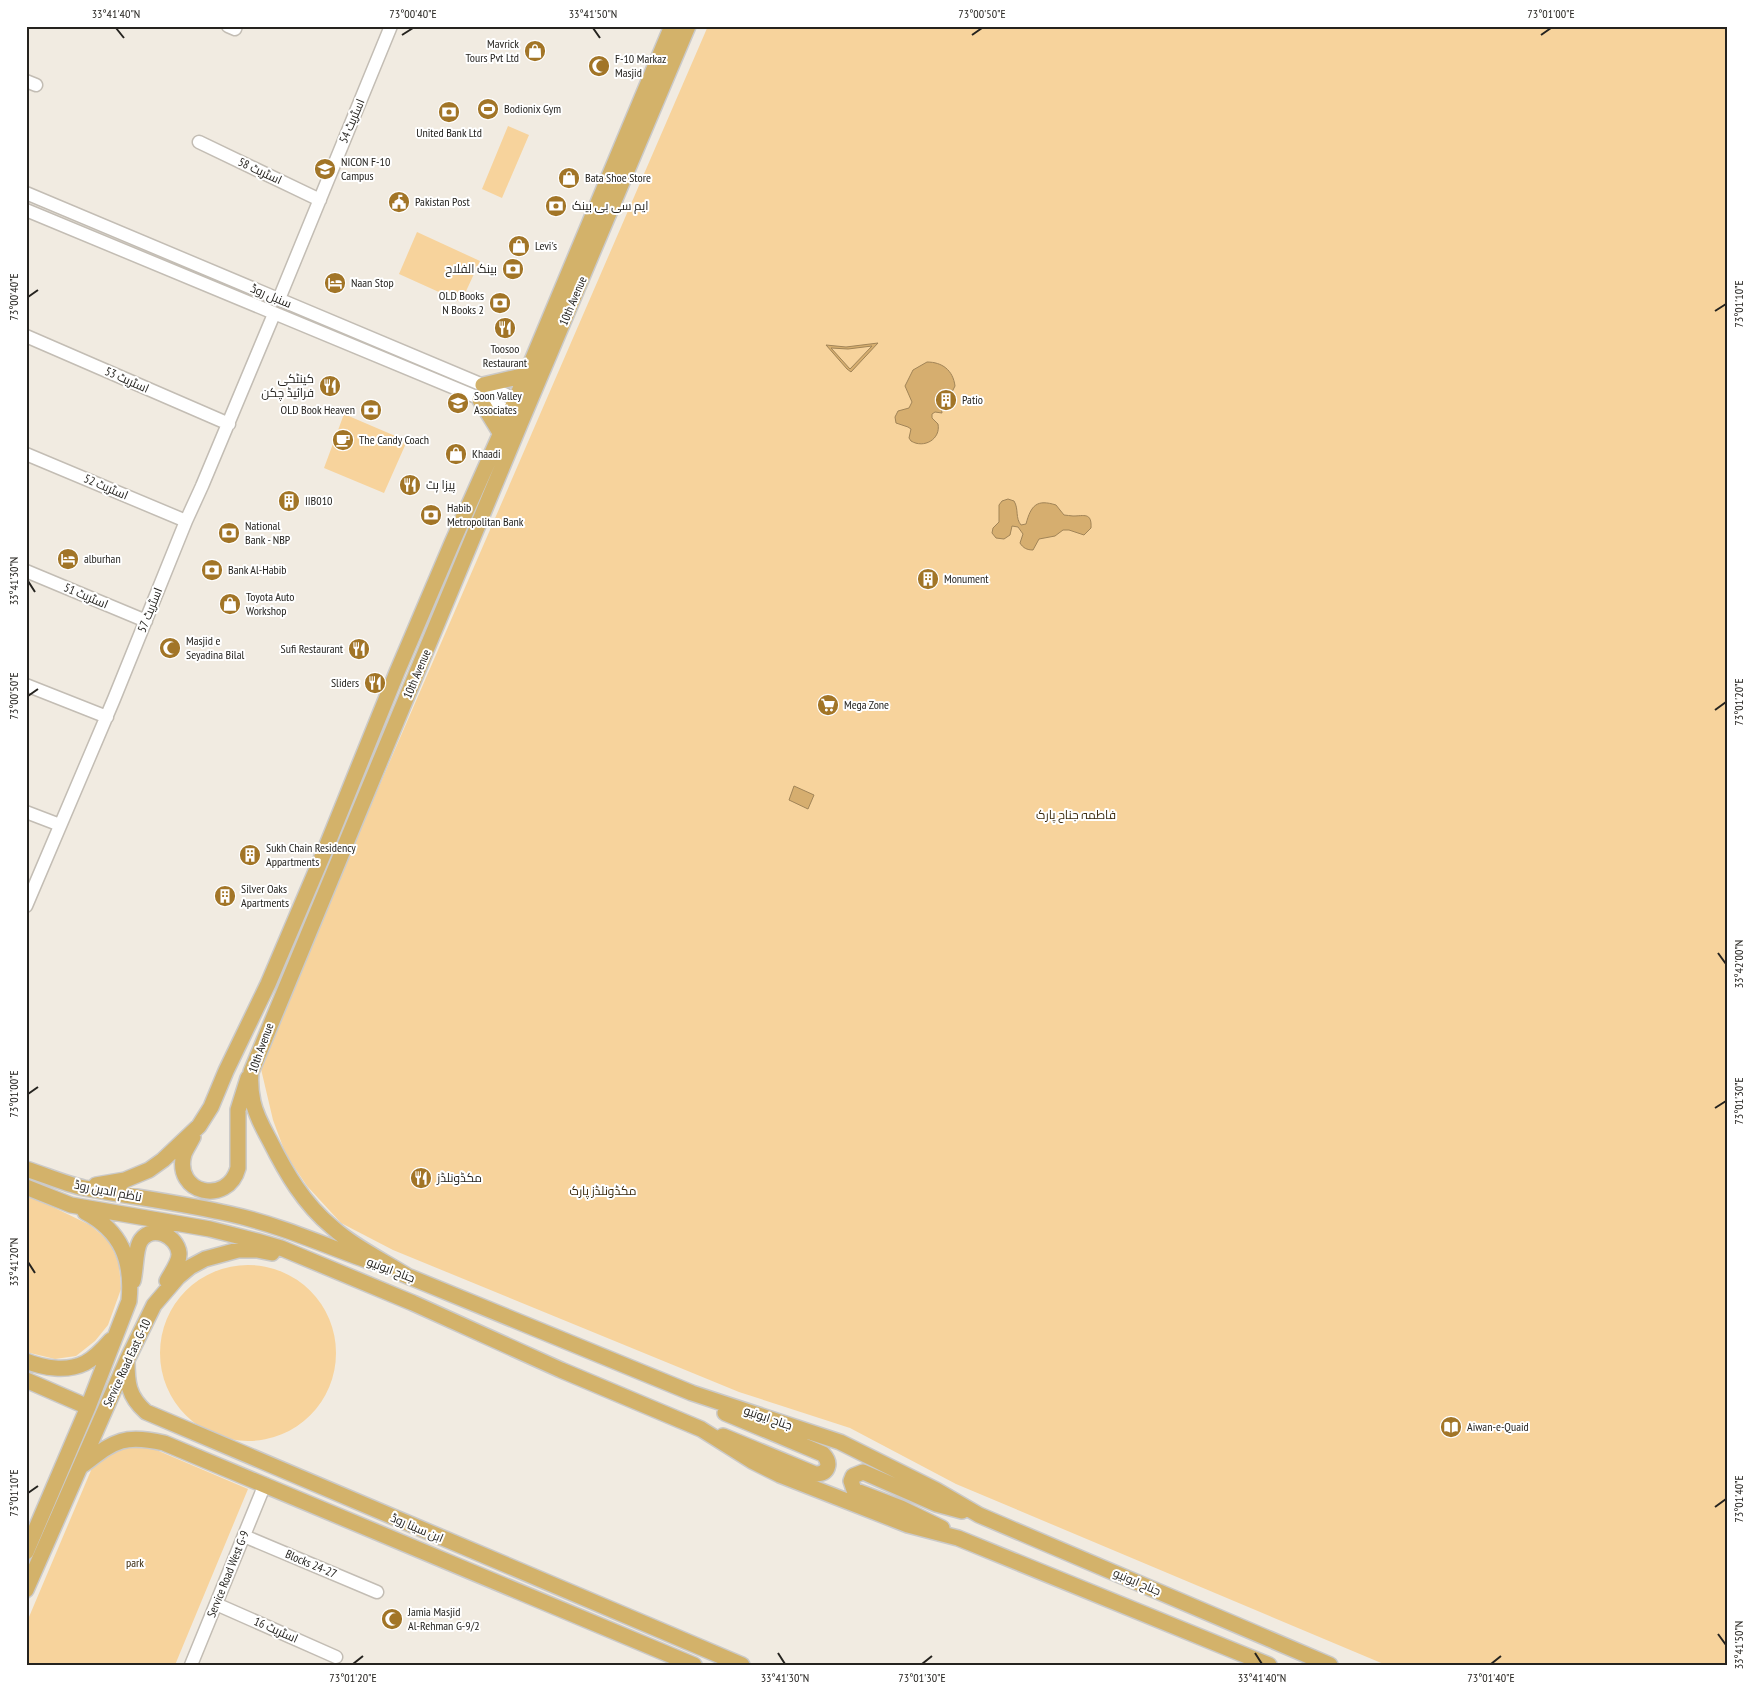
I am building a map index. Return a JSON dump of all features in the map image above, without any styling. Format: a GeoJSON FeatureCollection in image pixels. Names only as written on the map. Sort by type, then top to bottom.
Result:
{"type":"FeatureCollection","features":[{"type":"Feature","properties":{"kind":"main road","name":"10th Avenue"},"geometry":{"type":"LineString","coordinates":[[409,1276],[342,1236],[310,1206],[296,1188],[280,1161],[259,1119],[253,1103],[250,1072],[364,801],[586,251],[672,26]]}},
{"type":"Feature","properties":{"kind":"main road","name":"10th Avenue"},"geometry":{"type":"LineString","coordinates":[[82,1188],[112,1183],[149,1170],[163,1160],[199,1126],[211,1108],[226,1071],[268,984],[452,543],[526,375],[586,251],[688,26]]}},
{"type":"Feature","properties":{"kind":"main road"},"geometry":{"type":"LineString","coordinates":[[500,434],[482,392],[526,375]]}},
{"type":"Feature","properties":{"kind":"main road"},"geometry":{"type":"LineString","coordinates":[[348,795],[364,801]]}},
{"type":"Feature","properties":{"kind":"main road"},"geometry":{"type":"LineString","coordinates":[[199,1126],[184,1154],[184,1175],[189,1184],[198,1189],[216,1191],[228,1186],[236,1176],[239,1156],[238,1110],[250,1072]]}},
{"type":"Feature","properties":{"kind":"main road","name":"ناظم الدین روڈ"},"geometry":{"type":"LineString","coordinates":[[26,1169],[82,1188],[191,1206]]}},
{"type":"Feature","properties":{"kind":"main road","name":"ناظم الدین روڈ"},"geometry":{"type":"LineString","coordinates":[[26,1187],[71,1205],[159,1219]]}},
{"type":"Feature","properties":{"kind":"main road","name":"Service Road East G-10"},"geometry":{"type":"LineString","coordinates":[[26,1552],[88,1407],[117,1334],[130,1292],[128,1267],[118,1239],[99,1220],[71,1205]]}},
{"type":"Feature","properties":{"kind":"main road","name":"جناح ایونیو"},"geometry":{"type":"LineString","coordinates":[[191,1206],[264,1223],[324,1243],[409,1276],[692,1394],[840,1442],[936,1490],[979,1515],[1330,1665]]}},
{"type":"Feature","properties":{"kind":"main road","name":"جناح ایونیو"},"geometry":{"type":"LineString","coordinates":[[159,1219],[257,1241],[317,1263],[701,1429],[752,1461],[780,1475],[908,1525],[958,1538],[1269,1665]]}},
{"type":"Feature","properties":{"kind":"main road"},"geometry":{"type":"LineString","coordinates":[[130,1292],[136,1270],[138,1246],[141,1240],[148,1234],[156,1232],[169,1236],[177,1246],[179,1254],[179,1260],[161,1294]]}},
{"type":"Feature","properties":{"kind":"main road","name":"Service Road East G-10"},"geometry":{"type":"LineString","coordinates":[[26,1590],[127,1360],[161,1294],[190,1267],[205,1259],[238,1250],[256,1250],[317,1263]]}},
{"type":"Feature","properties":{"kind":"main road"},"geometry":{"type":"LineString","coordinates":[[26,1361],[39,1366],[57,1368],[75,1366],[85,1363],[92,1358],[117,1334]]}},
{"type":"Feature","properties":{"kind":"main road","name":"ابن سینا روڈ"},"geometry":{"type":"LineString","coordinates":[[127,1360],[127,1382],[129,1389],[138,1405],[146,1412],[742,1665]]}},
{"type":"Feature","properties":{"kind":"main road"},"geometry":{"type":"LineString","coordinates":[[26,1380],[88,1407]]}},
{"type":"Feature","properties":{"kind":"main road"},"geometry":{"type":"LineString","coordinates":[[692,1394],[706,1404],[823,1454],[828,1460],[828,1465],[826,1471],[822,1474],[815,1474],[731,1438],[701,1429]]}},
{"type":"Feature","properties":{"kind":"main road","name":"ابن سینا روڈ"},"geometry":{"type":"LineString","coordinates":[[80,1467],[108,1446],[118,1442],[147,1439],[164,1443],[691,1664]]}},
{"type":"Feature","properties":{"kind":"main road"},"geometry":{"type":"LineString","coordinates":[[958,1538],[938,1525],[854,1490],[851,1481],[854,1476],[862,1472],[936,1504],[979,1515]]}},
{"type":"Feature","properties":{"kind":"street"},"geometry":{"type":"LineString","coordinates":[[228,26],[235,29],[236,26]]}},
{"type":"Feature","properties":{"kind":"street","name":"اسٹریٹ 54"},"geometry":{"type":"LineString","coordinates":[[279,299],[391,26]]}},
{"type":"Feature","properties":{"kind":"street","name":"اسٹریٹ 58"},"geometry":{"type":"LineString","coordinates":[[199,142],[320,200]]}},
{"type":"Feature","properties":{"kind":"street"},"geometry":{"type":"LineString","coordinates":[[26,210],[29,195]]}},
{"type":"Feature","properties":{"kind":"street","name":"سنبل روڈ"},"geometry":{"type":"LineString","coordinates":[[29,195],[279,299],[513,405]]}},
{"type":"Feature","properties":{"kind":"street","name":"سنبل روڈ"},"geometry":{"type":"LineString","coordinates":[[26,210],[274,314],[482,392]]}},
{"type":"Feature","properties":{"kind":"street","name":"اسٹریٹ 57"},"geometry":{"type":"LineString","coordinates":[[26,906],[107,717],[186,521],[229,424],[274,314]]}},
{"type":"Feature","properties":{"kind":"street","name":"اسٹریٹ 53"},"geometry":{"type":"LineString","coordinates":[[26,336],[229,424]]}},
{"type":"Feature","properties":{"kind":"street","name":"اسٹریٹ 52"},"geometry":{"type":"LineString","coordinates":[[26,454],[186,521]]}},
{"type":"Feature","properties":{"kind":"street","name":"اسٹریٹ 51"},"geometry":{"type":"LineString","coordinates":[[26,571],[146,621]]}},
{"type":"Feature","properties":{"kind":"street"},"geometry":{"type":"LineString","coordinates":[[26,685],[107,717]]}},
{"type":"Feature","properties":{"kind":"street"},"geometry":{"type":"LineString","coordinates":[[26,812],[60,825]]}},
{"type":"Feature","properties":{"kind":"street","name":"Service Road West G-9"},"geometry":{"type":"LineString","coordinates":[[191,1665],[265,1484]]}},
{"type":"Feature","properties":{"kind":"street","name":"Blocks 24-27"},"geometry":{"type":"LineString","coordinates":[[244,1536],[377,1592]]}},
{"type":"Feature","properties":{"kind":"street","name":"اسٹریٹ 16"},"geometry":{"type":"LineString","coordinates":[[216,1604],[336,1657]]}},
{"type":"Feature","properties":{"kind":"street"},"geometry":{"type":"LineString","coordinates":[[691,1664],[696,1645]]}},
{"type":"Feature","properties":{"kind":"green space","name":"فاطمہ جناح پارک"},"geometry":{"type":"Polygon","coordinates":[[[708,26],[1727,26],[1727,1665],[1386,1665],[956,1484],[850,1428],[739,1392],[393,1250],[341,1223],[307,1186],[286,1155],[273,1120],[261,1069],[265,1055],[284,1006],[708,26]]]}},
{"type":"Feature","properties":{"kind":"green space"},"geometry":{"type":"Polygon","coordinates":[[[508,126],[529,135],[502,198],[482,189],[508,126]]]}},
{"type":"Feature","properties":{"kind":"green space"},"geometry":{"type":"Polygon","coordinates":[[[417,232],[480,261],[461,302],[399,274],[417,232]]]}},
{"type":"Feature","properties":{"kind":"green space"},"geometry":{"type":"Polygon","coordinates":[[[344,414],[407,441],[384,493],[324,468],[344,414]]]}},
{"type":"Feature","properties":{"kind":"green space"},"geometry":{"type":"Polygon","coordinates":[[[26,1194],[90,1225],[110,1242],[119,1264],[121,1289],[108,1325],[95,1341],[76,1356],[55,1359],[26,1352],[26,1194]]]}},
{"type":"Feature","properties":{"kind":"green space"},"geometry":{"type":"Polygon","coordinates":[[[257,1265],[282,1271],[290,1275],[316,1297],[330,1319],[335,1336],[335,1370],[330,1387],[316,1409],[304,1421],[282,1435],[265,1440],[239,1441],[214,1435],[206,1431],[180,1409],[166,1387],[161,1370],[160,1344],[166,1319],[170,1311],[192,1285],[214,1271],[231,1266],[257,1265]]]}},
{"type":"Feature","properties":{"kind":"green space","name":"park"},"geometry":{"type":"Polygon","coordinates":[[[147,1446],[248,1489],[175,1665],[26,1665],[26,1624],[95,1461],[119,1449],[147,1446]]]}},
{"type":"Feature","properties":{"kind":"shaded area"},"geometry":{"type":"Polygon","coordinates":[[[878,343],[851,372],[826,345],[846,347],[878,343]],[[872,346],[848,349],[831,348],[850,369],[872,346]]]}},
{"type":"Feature","properties":{"kind":"shaded area"},"geometry":{"type":"Polygon","coordinates":[[[927,362],[942,365],[946,368],[954,380],[955,386],[951,394],[940,399],[942,413],[935,412],[932,414],[932,418],[938,424],[937,434],[930,441],[921,444],[911,441],[909,438],[911,429],[896,423],[895,417],[898,411],[909,408],[912,402],[905,386],[913,370],[927,362]]]}},
{"type":"Feature","properties":{"kind":"shaded area"},"geometry":{"type":"Polygon","coordinates":[[[1008,499],[1014,501],[1021,525],[1026,524],[1030,512],[1036,505],[1039,503],[1049,503],[1056,505],[1064,515],[1089,517],[1091,528],[1084,535],[1063,530],[1055,536],[1039,539],[1033,550],[1027,549],[1020,543],[1023,534],[1018,527],[1012,526],[1010,535],[1004,539],[996,538],[992,533],[993,528],[999,522],[999,505],[1002,501],[1008,499]]]}},
{"type":"Feature","properties":{"kind":"shaded area"},"geometry":{"type":"Polygon","coordinates":[[[794,786],[814,795],[808,809],[789,800],[794,786]]]}},
{"type":"Feature","properties":{"kind":"place","name":"Mavrick Tours Pvt Ltd"},"geometry":{"type":"Point","coordinates":[535,51]}},
{"type":"Feature","properties":{"kind":"place","name":"F-10 Markaz Masjid"},"geometry":{"type":"Point","coordinates":[599,66]}},
{"type":"Feature","properties":{"kind":"place","name":"Bodionix Gym"},"geometry":{"type":"Point","coordinates":[488,109]}},
{"type":"Feature","properties":{"kind":"place","name":"United Bank Ltd"},"geometry":{"type":"Point","coordinates":[449,112]}},
{"type":"Feature","properties":{"kind":"place","name":"NICON F-10 Campus"},"geometry":{"type":"Point","coordinates":[325,169]}},
{"type":"Feature","properties":{"kind":"place","name":"Bata Shoe Store"},"geometry":{"type":"Point","coordinates":[569,178]}},
{"type":"Feature","properties":{"kind":"place","name":"Pakistan Post"},"geometry":{"type":"Point","coordinates":[399,202]}},
{"type":"Feature","properties":{"kind":"place","name":"ایم سی بی بینک"},"geometry":{"type":"Point","coordinates":[556,206]}},
{"type":"Feature","properties":{"kind":"place","name":"Levi's"},"geometry":{"type":"Point","coordinates":[519,246]}},
{"type":"Feature","properties":{"kind":"place","name":"بینک الفلاح"},"geometry":{"type":"Point","coordinates":[513,269]}},
{"type":"Feature","properties":{"kind":"place","name":"Naan Stop"},"geometry":{"type":"Point","coordinates":[335,283]}},
{"type":"Feature","properties":{"kind":"place","name":"OLD Books N Books 2"},"geometry":{"type":"Point","coordinates":[500,303]}},
{"type":"Feature","properties":{"kind":"place","name":"Toosoo Restaurant"},"geometry":{"type":"Point","coordinates":[505,328]}},
{"type":"Feature","properties":{"kind":"place","name":"کینٹکی فرائیڈ چکن"},"geometry":{"type":"Point","coordinates":[330,386]}},
{"type":"Feature","properties":{"kind":"place","name":"Patio"},"geometry":{"type":"Point","coordinates":[946,400]}},
{"type":"Feature","properties":{"kind":"place","name":"Soon Valley Associates"},"geometry":{"type":"Point","coordinates":[458,403]}},
{"type":"Feature","properties":{"kind":"place","name":"OLD Book Heaven"},"geometry":{"type":"Point","coordinates":[371,410]}},
{"type":"Feature","properties":{"kind":"place","name":"The Candy Coach"},"geometry":{"type":"Point","coordinates":[343,440]}},
{"type":"Feature","properties":{"kind":"place","name":"Khaadi"},"geometry":{"type":"Point","coordinates":[456,454]}},
{"type":"Feature","properties":{"kind":"place","name":"پیزا ہٹ"},"geometry":{"type":"Point","coordinates":[410,485]}},
{"type":"Feature","properties":{"kind":"place","name":"IIB010"},"geometry":{"type":"Point","coordinates":[289,501]}},
{"type":"Feature","properties":{"kind":"place","name":"Habib Metropolitan Bank"},"geometry":{"type":"Point","coordinates":[431,515]}},
{"type":"Feature","properties":{"kind":"place","name":"National Bank - NBP"},"geometry":{"type":"Point","coordinates":[229,533]}},
{"type":"Feature","properties":{"kind":"place","name":"alburhan"},"geometry":{"type":"Point","coordinates":[68,559]}},
{"type":"Feature","properties":{"kind":"place","name":"Bank Al-Habib"},"geometry":{"type":"Point","coordinates":[212,570]}},
{"type":"Feature","properties":{"kind":"place","name":"Monument"},"geometry":{"type":"Point","coordinates":[928,579]}},
{"type":"Feature","properties":{"kind":"place","name":"Toyota Auto Workshop"},"geometry":{"type":"Point","coordinates":[230,604]}},
{"type":"Feature","properties":{"kind":"place","name":"Masjid e Seyadina Bilal"},"geometry":{"type":"Point","coordinates":[170,648]}},
{"type":"Feature","properties":{"kind":"place","name":"Sufi Restaurant"},"geometry":{"type":"Point","coordinates":[359,649]}},
{"type":"Feature","properties":{"kind":"place","name":"Sliders"},"geometry":{"type":"Point","coordinates":[375,683]}},
{"type":"Feature","properties":{"kind":"place","name":"Mega Zone"},"geometry":{"type":"Point","coordinates":[828,705]}},
{"type":"Feature","properties":{"kind":"place","name":"Sukh Chain Residency Appartments"},"geometry":{"type":"Point","coordinates":[250,855]}},
{"type":"Feature","properties":{"kind":"place","name":"Silver Oaks Apartments"},"geometry":{"type":"Point","coordinates":[225,896]}},
{"type":"Feature","properties":{"kind":"place","name":"مکڈونلڈز"},"geometry":{"type":"Point","coordinates":[421,1178]}},
{"type":"Feature","properties":{"kind":"place","name":"Aiwan-e-Quaid"},"geometry":{"type":"Point","coordinates":[1451,1427]}},
{"type":"Feature","properties":{"kind":"place","name":"Jamia Masjid Al-Rehman G-9/2"},"geometry":{"type":"Point","coordinates":[392,1619]}},
{"type":"Feature","properties":{"kind":"park label","name":"مکڈونلڈز پارک"},"geometry":{"type":"Point","coordinates":[603,1191]}}]}
